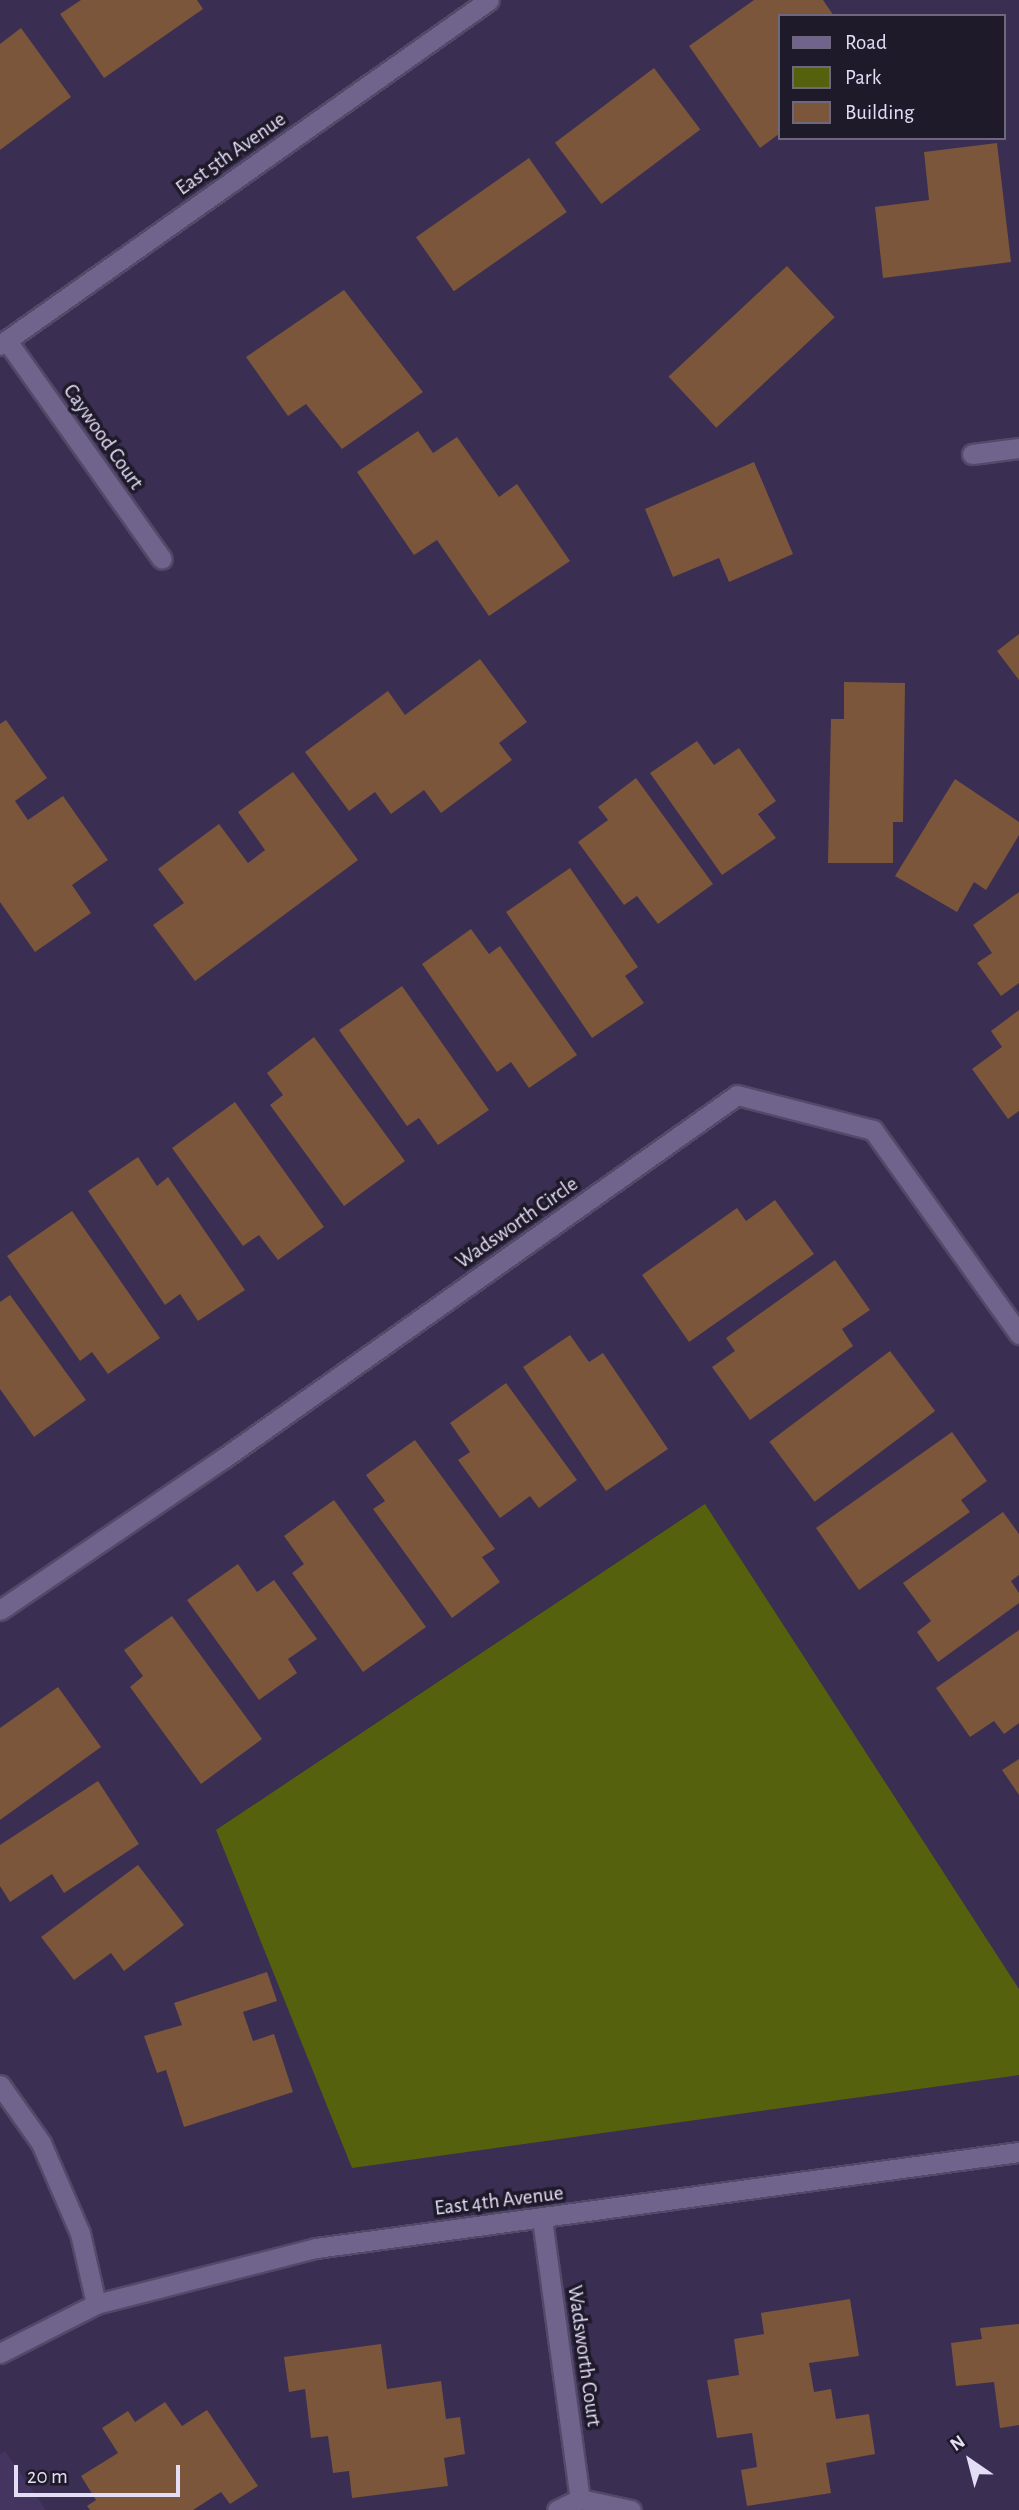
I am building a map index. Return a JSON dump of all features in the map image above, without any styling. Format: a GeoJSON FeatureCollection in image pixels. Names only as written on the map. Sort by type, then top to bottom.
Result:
{"type":"FeatureCollection","features":[{"type":"Feature","properties":{"kind":"street","name":"East 5th Avenue"},"geometry":{"type":"LineString","coordinates":[[3,343],[489,0]]}},
{"type":"Feature","properties":{"kind":"street","name":"Caywood Court"},"geometry":{"type":"LineString","coordinates":[[3,343],[162,559]]}},
{"type":"Feature","properties":{"kind":"street"},"geometry":{"type":"LineString","coordinates":[[972,454],[1019,448]]}},
{"type":"Feature","properties":{"kind":"street","name":"Wadsworth Circle"},"geometry":{"type":"LineString","coordinates":[[0,1610],[224,1458],[737,1095],[873,1130],[1019,1334]]}},
{"type":"Feature","properties":{"kind":"street"},"geometry":{"type":"LineString","coordinates":[[0,2084],[41,2143],[80,2233],[96,2304]]}},
{"type":"Feature","properties":{"kind":"street","name":"East 4th Avenue"},"geometry":{"type":"LineString","coordinates":[[0,2353],[96,2304],[316,2248],[1019,2152]]}},
{"type":"Feature","properties":{"kind":"street","name":"Wadsworth Court"},"geometry":{"type":"LineString","coordinates":[[542,2219],[580,2499]]}},
{"type":"Feature","properties":{"kind":"street"},"geometry":{"type":"LineString","coordinates":[[557,2510],[580,2499],[631,2510]]}},
{"type":"Feature","properties":{"kind":"shaded area"},"geometry":{"type":"Polygon","coordinates":[[[5,2451],[46,2510],[0,2510],[0,2455],[5,2451]]]}},
{"type":"Feature","properties":{"kind":"green space"},"geometry":{"type":"Polygon","coordinates":[[[705,1504],[1019,1989],[1019,2075],[352,2168],[216,1830],[705,1504]]]}},
{"type":"Feature","properties":{"kind":"building"},"geometry":{"type":"Polygon","coordinates":[[[81,0],[197,0],[203,9],[104,78],[60,14],[81,0]]]}},
{"type":"Feature","properties":{"kind":"building"},"geometry":{"type":"Polygon","coordinates":[[[754,0],[823,0],[833,14],[778,14],[778,135],[760,148],[689,46],[754,0]]]}},
{"type":"Feature","properties":{"kind":"building"},"geometry":{"type":"Polygon","coordinates":[[[21,28],[71,97],[0,150],[0,44],[21,28]]]}},
{"type":"Feature","properties":{"kind":"building"},"geometry":{"type":"Polygon","coordinates":[[[654,68],[700,129],[601,204],[555,143],[654,68]]]}},
{"type":"Feature","properties":{"kind":"building"},"geometry":{"type":"Polygon","coordinates":[[[997,143],[1011,262],[883,278],[875,207],[929,200],[924,152],[997,143]]]}},
{"type":"Feature","properties":{"kind":"building"},"geometry":{"type":"Polygon","coordinates":[[[529,158],[567,212],[454,291],[416,237],[529,158]]]}},
{"type":"Feature","properties":{"kind":"building"},"geometry":{"type":"Polygon","coordinates":[[[787,266],[835,317],[716,428],[669,376],[787,266]]]}},
{"type":"Feature","properties":{"kind":"building"},"geometry":{"type":"Polygon","coordinates":[[[344,290],[423,392],[342,449],[306,404],[288,416],[246,357],[344,290]]]}},
{"type":"Feature","properties":{"kind":"building"},"geometry":{"type":"Polygon","coordinates":[[[418,431],[433,453],[457,437],[499,497],[517,484],[570,561],[489,616],[437,540],[414,555],[357,472],[418,431]]]}},
{"type":"Feature","properties":{"kind":"building"},"geometry":{"type":"Polygon","coordinates":[[[754,462],[793,554],[729,582],[719,558],[673,577],[645,509],[754,462]]]}},
{"type":"Feature","properties":{"kind":"building"},"geometry":{"type":"Polygon","coordinates":[[[1019,634],[1019,680],[997,651],[1019,634]]]}},
{"type":"Feature","properties":{"kind":"building"},"geometry":{"type":"Polygon","coordinates":[[[480,659],[527,722],[499,743],[512,760],[441,813],[424,790],[391,814],[375,792],[349,811],[305,752],[388,691],[405,715],[480,659]]]}},
{"type":"Feature","properties":{"kind":"building"},"geometry":{"type":"Polygon","coordinates":[[[844,682],[905,683],[903,822],[893,822],[893,863],[828,863],[831,719],[844,719],[844,682]]]}},
{"type":"Feature","properties":{"kind":"building"},"geometry":{"type":"Polygon","coordinates":[[[6,720],[47,778],[15,801],[28,820],[63,796],[108,860],[72,885],[91,913],[35,952],[0,902],[0,724],[6,720]]]}},
{"type":"Feature","properties":{"kind":"building"},"geometry":{"type":"Polygon","coordinates":[[[697,741],[714,765],[739,748],[776,801],[758,814],[776,838],[722,875],[650,773],[697,741]]]}},
{"type":"Feature","properties":{"kind":"building"},"geometry":{"type":"Polygon","coordinates":[[[293,772],[358,860],[195,981],[153,925],[184,903],[158,869],[219,824],[248,863],[265,850],[238,812],[293,772]]]}},
{"type":"Feature","properties":{"kind":"building"},"geometry":{"type":"Polygon","coordinates":[[[636,778],[713,884],[658,924],[637,896],[624,905],[578,842],[608,820],[598,807],[636,778]]]}},
{"type":"Feature","properties":{"kind":"building"},"geometry":{"type":"Polygon","coordinates":[[[955,779],[1019,822],[1019,835],[986,890],[974,882],[957,912],[895,876],[955,779]]]}},
{"type":"Feature","properties":{"kind":"building"},"geometry":{"type":"Polygon","coordinates":[[[570,868],[638,967],[625,976],[644,1003],[592,1038],[506,912],[570,868]]]}},
{"type":"Feature","properties":{"kind":"building"},"geometry":{"type":"Polygon","coordinates":[[[1019,892],[1019,983],[1001,996],[977,963],[992,953],[973,925],[1019,892]]]}},
{"type":"Feature","properties":{"kind":"building"},"geometry":{"type":"Polygon","coordinates":[[[471,929],[489,954],[500,946],[577,1055],[529,1088],[511,1062],[497,1072],[422,964],[471,929]]]}},
{"type":"Feature","properties":{"kind":"building"},"geometry":{"type":"Polygon","coordinates":[[[402,986],[489,1110],[438,1145],[419,1118],[407,1126],[339,1030],[402,986]]]}},
{"type":"Feature","properties":{"kind":"building"},"geometry":{"type":"Polygon","coordinates":[[[1019,1010],[1019,1111],[1008,1119],[972,1069],[1002,1047],[991,1031],[1019,1010]]]}},
{"type":"Feature","properties":{"kind":"building"},"geometry":{"type":"Polygon","coordinates":[[[314,1037],[405,1161],[344,1206],[270,1105],[283,1095],[267,1073],[314,1037]]]}},
{"type":"Feature","properties":{"kind":"building"},"geometry":{"type":"Polygon","coordinates":[[[235,1102],[324,1227],[278,1260],[259,1235],[243,1246],[172,1148],[235,1102]]]}},
{"type":"Feature","properties":{"kind":"building"},"geometry":{"type":"Polygon","coordinates":[[[138,1157],[157,1186],[168,1177],[245,1290],[198,1321],[180,1294],[165,1305],[88,1191],[138,1157]]]}},
{"type":"Feature","properties":{"kind":"building"},"geometry":{"type":"Polygon","coordinates":[[[775,1200],[814,1254],[689,1342],[642,1275],[737,1208],[746,1221],[775,1200]]]}},
{"type":"Feature","properties":{"kind":"building"},"geometry":{"type":"Polygon","coordinates":[[[72,1211],[160,1338],[108,1374],[92,1352],[80,1361],[7,1256],[72,1211]]]}},
{"type":"Feature","properties":{"kind":"building"},"geometry":{"type":"Polygon","coordinates":[[[835,1260],[870,1310],[842,1329],[853,1346],[750,1420],[712,1367],[735,1351],[726,1338],[835,1260]]]}},
{"type":"Feature","properties":{"kind":"building"},"geometry":{"type":"Polygon","coordinates":[[[10,1295],[86,1400],[34,1437],[0,1389],[0,1302],[10,1295]]]}},
{"type":"Feature","properties":{"kind":"building"},"geometry":{"type":"Polygon","coordinates":[[[570,1335],[589,1362],[603,1353],[668,1449],[606,1491],[523,1367],[570,1335]]]}},
{"type":"Feature","properties":{"kind":"building"},"geometry":{"type":"Polygon","coordinates":[[[890,1351],[935,1411],[815,1502],[769,1442],[890,1351]]]}},
{"type":"Feature","properties":{"kind":"building"},"geometry":{"type":"Polygon","coordinates":[[[506,1383],[577,1480],[539,1508],[530,1496],[500,1518],[458,1460],[470,1452],[450,1423],[506,1383]]]}},
{"type":"Feature","properties":{"kind":"building"},"geometry":{"type":"Polygon","coordinates":[[[952,1432],[987,1481],[961,1500],[970,1512],[859,1590],[816,1528],[952,1432]]]}},
{"type":"Feature","properties":{"kind":"building"},"geometry":{"type":"Polygon","coordinates":[[[415,1440],[495,1549],[482,1557],[500,1582],[452,1618],[373,1509],[385,1501],[366,1475],[415,1440]]]}},
{"type":"Feature","properties":{"kind":"building"},"geometry":{"type":"Polygon","coordinates":[[[334,1500],[426,1627],[363,1672],[292,1573],[304,1564],[284,1536],[334,1500]]]}},
{"type":"Feature","properties":{"kind":"building"},"geometry":{"type":"Polygon","coordinates":[[[1003,1512],[1019,1534],[1019,1575],[1011,1581],[1019,1593],[1019,1603],[938,1662],[917,1632],[931,1621],[903,1583],[1003,1512]]]}},
{"type":"Feature","properties":{"kind":"building"},"geometry":{"type":"Polygon","coordinates":[[[238,1564],[257,1592],[274,1580],[317,1639],[288,1659],[297,1673],[259,1700],[187,1600],[238,1564]]]}},
{"type":"Feature","properties":{"kind":"building"},"geometry":{"type":"Polygon","coordinates":[[[172,1616],[262,1739],[201,1784],[130,1687],[143,1676],[124,1650],[172,1616]]]}},
{"type":"Feature","properties":{"kind":"building"},"geometry":{"type":"Polygon","coordinates":[[[1019,1630],[1019,1723],[1004,1734],[994,1721],[970,1737],[936,1688],[1019,1630]]]}},
{"type":"Feature","properties":{"kind":"building"},"geometry":{"type":"Polygon","coordinates":[[[58,1687],[101,1747],[0,1820],[0,1728],[58,1687]]]}},
{"type":"Feature","properties":{"kind":"building"},"geometry":{"type":"Polygon","coordinates":[[[1019,1759],[1019,1795],[1002,1770],[1019,1759]]]}},
{"type":"Feature","properties":{"kind":"building"},"geometry":{"type":"Polygon","coordinates":[[[98,1781],[139,1844],[64,1893],[52,1874],[10,1902],[0,1886],[0,1845],[98,1781]]]}},
{"type":"Feature","properties":{"kind":"building"},"geometry":{"type":"Polygon","coordinates":[[[138,1865],[184,1925],[124,1971],[111,1953],[74,1980],[41,1937],[138,1865]]]}},
{"type":"Feature","properties":{"kind":"building"},"geometry":{"type":"Polygon","coordinates":[[[267,1972],[277,2001],[243,2012],[253,2041],[274,2034],[293,2092],[184,2127],[166,2070],[157,2073],[144,2036],[182,2025],[174,2003],[267,1972]]]}},
{"type":"Feature","properties":{"kind":"building"},"geometry":{"type":"Polygon","coordinates":[[[850,2299],[859,2356],[809,2363],[814,2392],[831,2389],[836,2419],[869,2414],[875,2454],[826,2463],[831,2493],[747,2506],[741,2470],[757,2467],[752,2433],[717,2438],[707,2380],[739,2375],[734,2339],[764,2334],[761,2313],[850,2299]]]}},
{"type":"Feature","properties":{"kind":"building"},"geometry":{"type":"Polygon","coordinates":[[[1019,2324],[1019,2425],[1000,2428],[994,2382],[956,2386],[951,2343],[982,2339],[980,2328],[1019,2324]]]}},
{"type":"Feature","properties":{"kind":"building"},"geometry":{"type":"Polygon","coordinates":[[[381,2344],[387,2389],[441,2381],[446,2419],[460,2417],[465,2454],[444,2458],[448,2486],[352,2498],[349,2471],[333,2473],[328,2436],[311,2438],[305,2389],[289,2392],[284,2357],[381,2344]]]}},
{"type":"Feature","properties":{"kind":"building"},"geometry":{"type":"Polygon","coordinates":[[[165,2402],[182,2426],[207,2410],[258,2486],[230,2504],[221,2492],[193,2510],[90,2510],[87,2506],[96,2500],[81,2476],[118,2453],[102,2428],[128,2411],[135,2422],[165,2402]]]}}]}
